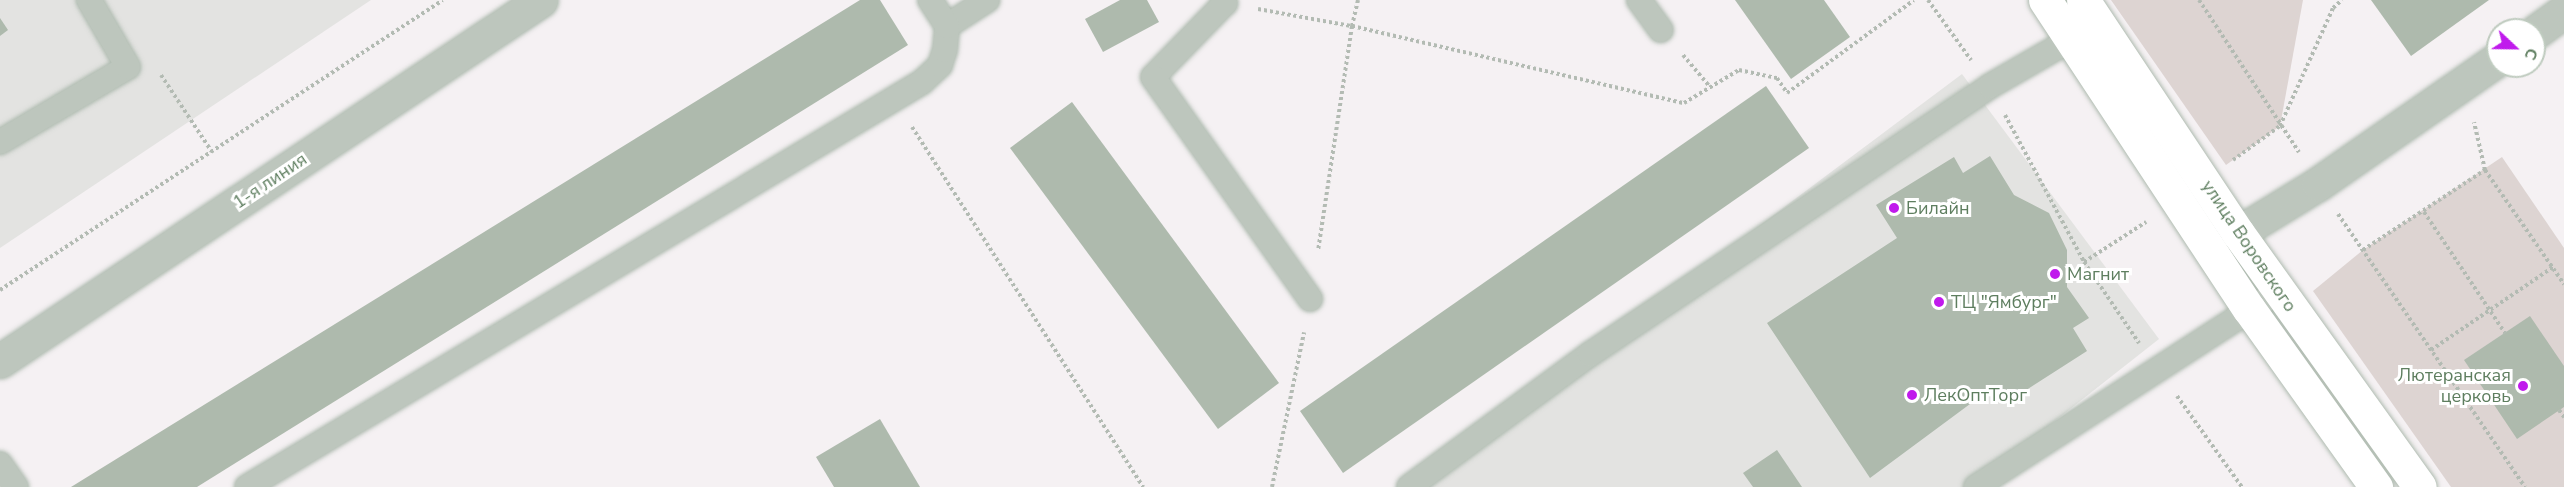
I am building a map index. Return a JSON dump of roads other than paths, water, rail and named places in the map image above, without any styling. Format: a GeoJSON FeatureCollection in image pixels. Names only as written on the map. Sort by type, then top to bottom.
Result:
{"type":"FeatureCollection","features":[{"type":"Feature","properties":{"kind":"street","name":"1-я линия"},"geometry":{"type":"LineString","coordinates":[[0,361],[541,0]]}},
{"type":"Feature","properties":{"kind":"street"},"geometry":{"type":"LineString","coordinates":[[2045,0],[2085,21],[2249,309],[2376,487]]}},
{"type":"Feature","properties":{"kind":"street"},"geometry":{"type":"LineString","coordinates":[[2546,24],[2564,11]]}},
{"type":"Feature","properties":{"kind":"street","name":"улица Воровского"},"geometry":{"type":"LineString","coordinates":[[2085,21],[2420,487]]}},
{"type":"Feature","properties":{"kind":"street"},"geometry":{"type":"LineString","coordinates":[[2238,233],[2318,184],[2486,67]]}},
{"type":"Feature","properties":{"kind":"lane"},"geometry":{"type":"LineString","coordinates":[[0,142],[128,67],[89,0]]}},
{"type":"Feature","properties":{"kind":"lane"},"geometry":{"type":"LineString","coordinates":[[247,487],[894,99],[940,65],[947,26],[930,0]]}},
{"type":"Feature","properties":{"kind":"lane"},"geometry":{"type":"LineString","coordinates":[[947,26],[987,0]]}},
{"type":"Feature","properties":{"kind":"lane"},"geometry":{"type":"LineString","coordinates":[[1639,0],[1661,30]]}},
{"type":"Feature","properties":{"kind":"lane"},"geometry":{"type":"LineString","coordinates":[[1224,2],[1153,77],[1310,299]]}},
{"type":"Feature","properties":{"kind":"lane"},"geometry":{"type":"LineString","coordinates":[[1409,487],[1590,354],[2085,21]]}},
{"type":"Feature","properties":{"kind":"lane"},"geometry":{"type":"LineString","coordinates":[[1976,487],[2156,367],[2279,291]]}},
{"type":"Feature","properties":{"kind":"lane"},"geometry":{"type":"LineString","coordinates":[[0,464],[16,487]]}},
{"type":"Feature","properties":{"kind":"place","name":"Билайн"},"geometry":{"type":"Point","coordinates":[1894,208]}},
{"type":"Feature","properties":{"kind":"place","name":"Магнит"},"geometry":{"type":"Point","coordinates":[2055,274]}},
{"type":"Feature","properties":{"kind":"place","name":"ТЦ \"Ямбург\""},"geometry":{"type":"Point","coordinates":[1939,302]}},
{"type":"Feature","properties":{"kind":"place","name":"Лютеранская церковь"},"geometry":{"type":"Point","coordinates":[2523,386]}},
{"type":"Feature","properties":{"kind":"place","name":"ЛекОптТорг"},"geometry":{"type":"Point","coordinates":[1912,395]}}]}
